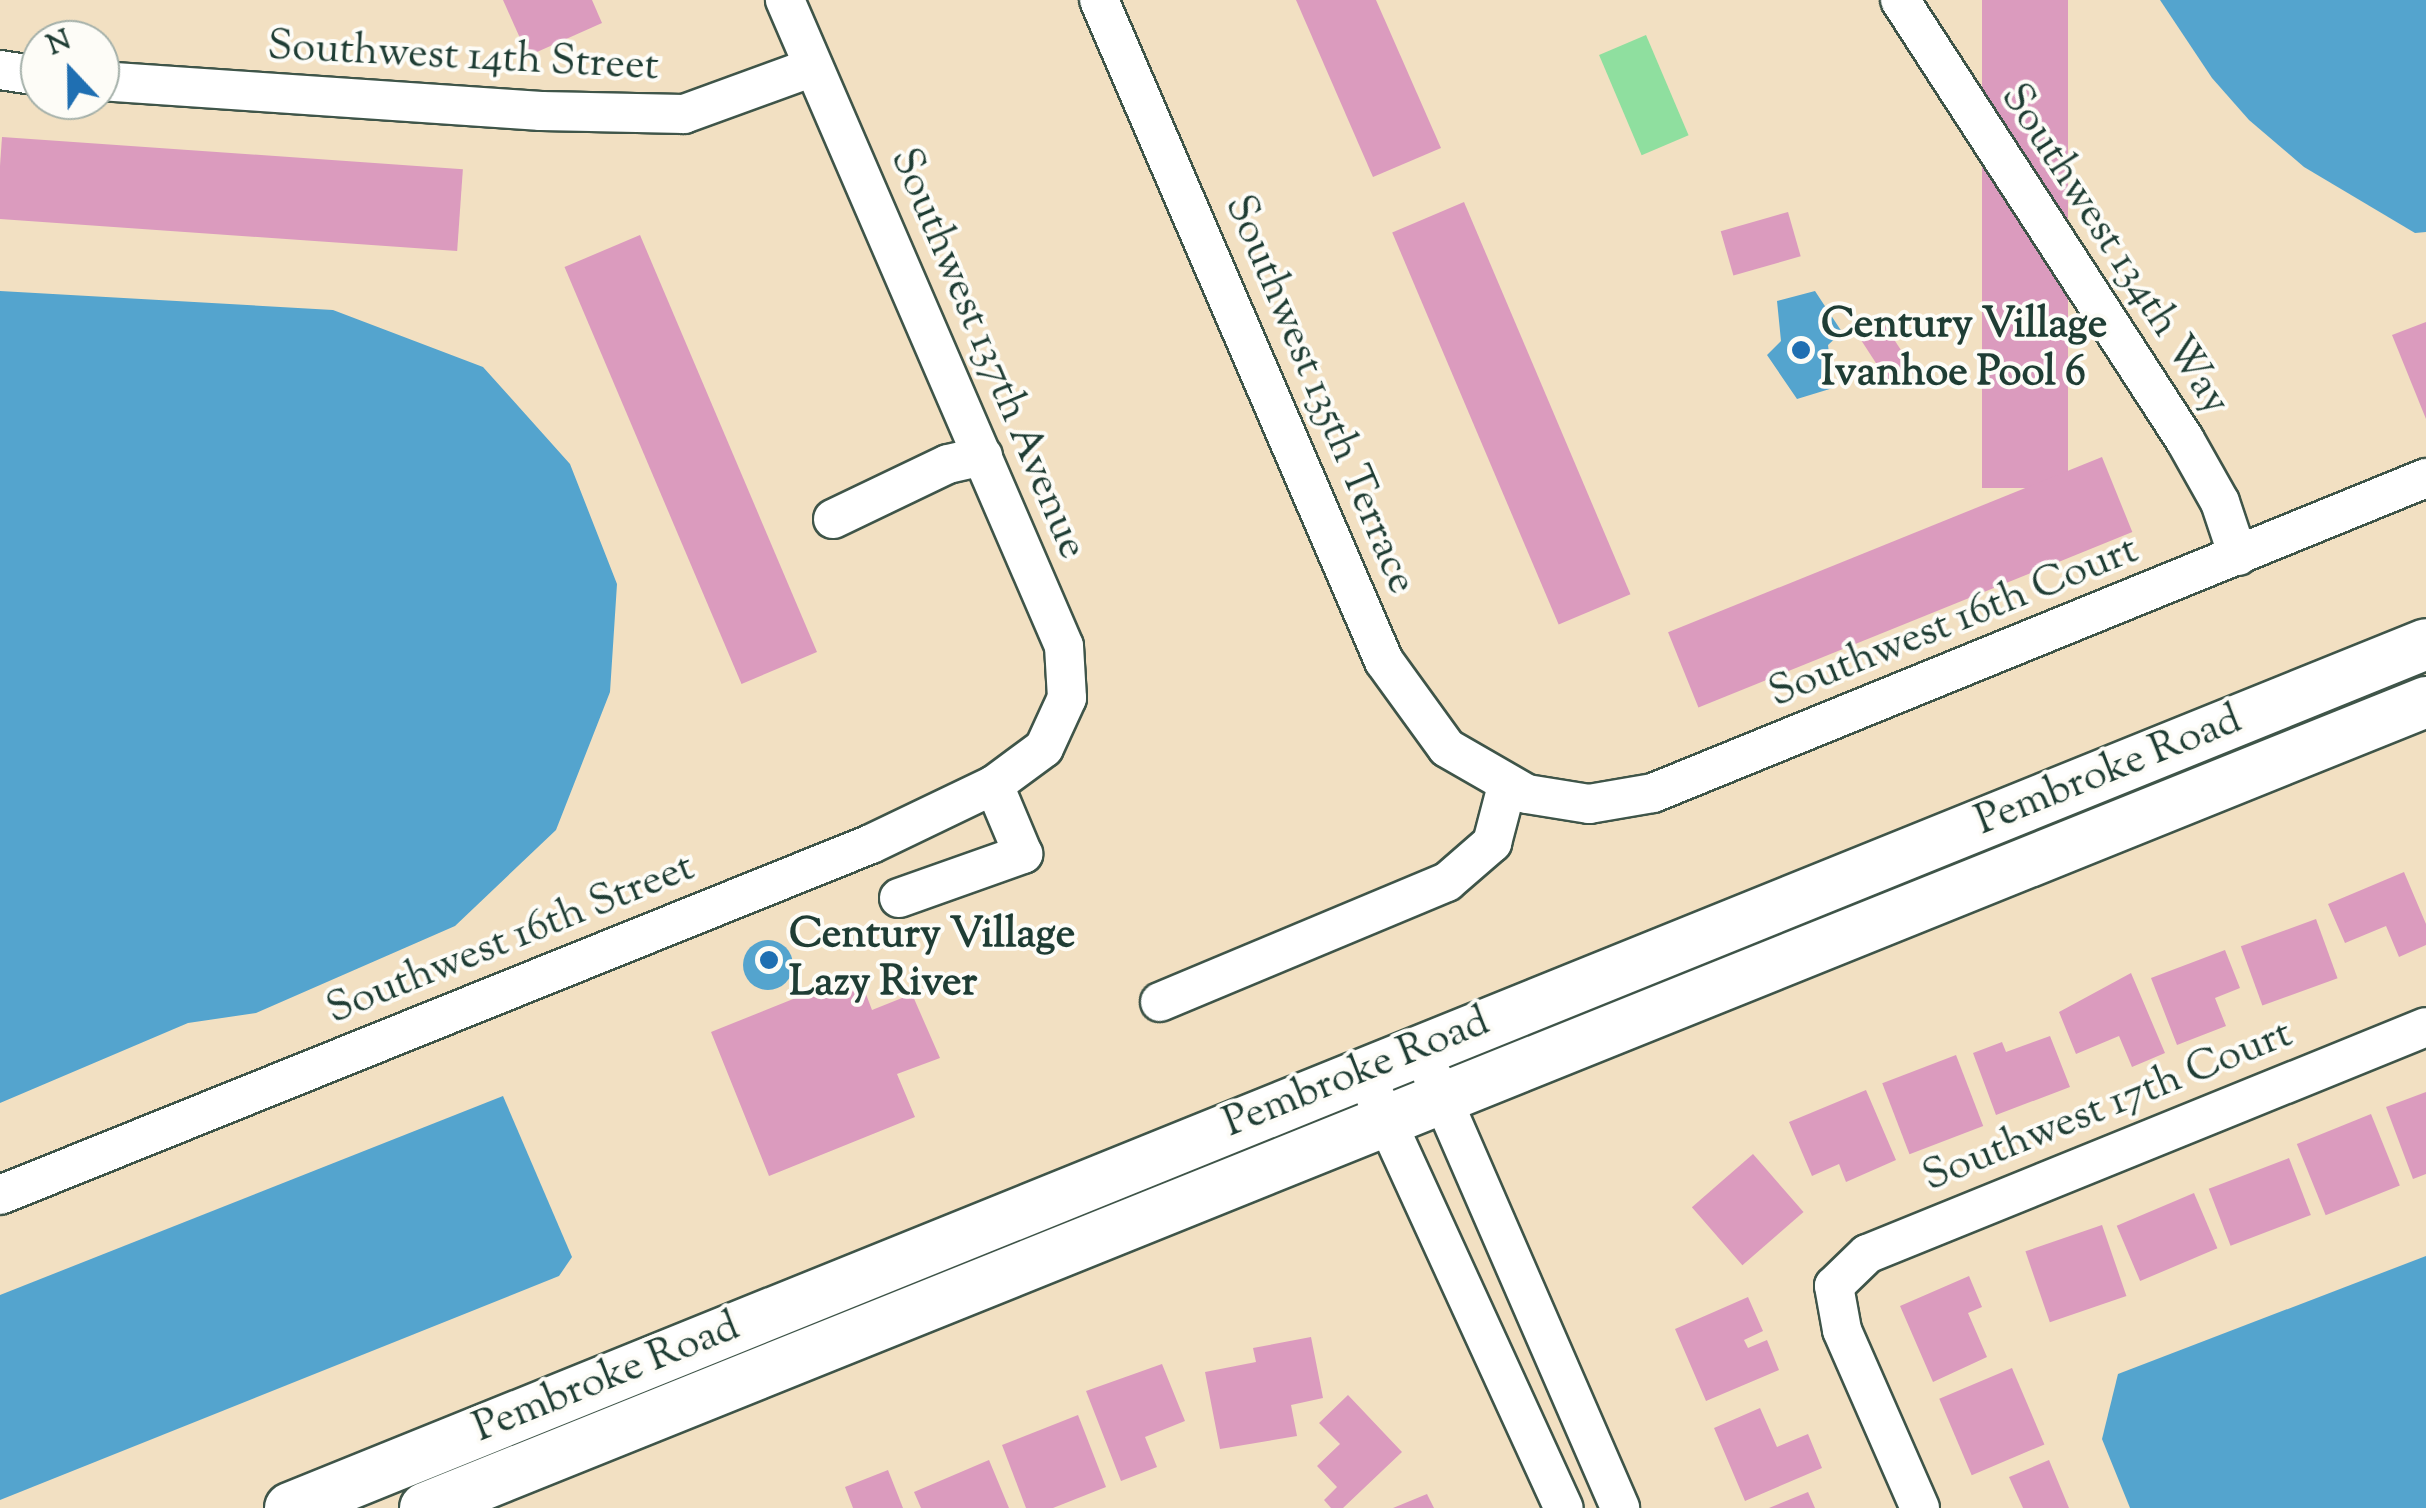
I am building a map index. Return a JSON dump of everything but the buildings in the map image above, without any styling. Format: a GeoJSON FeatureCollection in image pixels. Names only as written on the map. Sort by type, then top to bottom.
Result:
{"type":"FeatureCollection","features":[{"type":"Feature","properties":{"kind":"main road","name":"Pembroke Road"},"geometry":{"type":"LineString","coordinates":[[290,1508],[2426,644]]}},
{"type":"Feature","properties":{"kind":"main road","name":"Pembroke Road"},"geometry":{"type":"LineString","coordinates":[[425,1508],[2426,702]]}},
{"type":"Feature","properties":{"kind":"street","name":"Southwest 137th Avenue"},"geometry":{"type":"LineString","coordinates":[[786,0],[1064,646],[1066,698],[1044,748]]}},
{"type":"Feature","properties":{"kind":"street","name":"Southwest 135th Terrace"},"geometry":{"type":"LineString","coordinates":[[1099,0],[1384,661],[1446,748],[1507,786]]}},
{"type":"Feature","properties":{"kind":"street","name":"Southwest 134th Way"},"geometry":{"type":"LineString","coordinates":[[1900,0],[2185,440],[2220,502],[2238,556]]}},
{"type":"Feature","properties":{"kind":"street","name":"Southwest 14th Street"},"geometry":{"type":"LineString","coordinates":[[120,82],[541,112],[684,114],[813,67]]}},
{"type":"Feature","properties":{"kind":"street"},"geometry":{"type":"LineString","coordinates":[[833,519],[948,464],[983,456]]}},
{"type":"Feature","properties":{"kind":"street","name":"Southwest 16th Court"},"geometry":{"type":"LineString","coordinates":[[1507,786],[1589,804],[1653,793],[2426,478]]}},
{"type":"Feature","properties":{"kind":"street","name":"Southwest 16th Street"},"geometry":{"type":"LineString","coordinates":[[0,1195],[871,844],[994,785],[1044,748]]}},
{"type":"Feature","properties":{"kind":"street"},"geometry":{"type":"LineString","coordinates":[[899,898],[1023,854],[994,785]]}},
{"type":"Feature","properties":{"kind":"street"},"geometry":{"type":"LineString","coordinates":[[1160,1002],[1447,882],[1492,842],[1507,786]]}},
{"type":"Feature","properties":{"kind":"street","name":"Southwest 17th Court"},"geometry":{"type":"LineString","coordinates":[[1920,1508],[1842,1330],[1834,1286],[1867,1254],[2426,1026]]}},
{"type":"Feature","properties":{"kind":"street"},"geometry":{"type":"LineString","coordinates":[[1420,1049],[1620,1508]]}},
{"type":"Feature","properties":{"kind":"street"},"geometry":{"type":"LineString","coordinates":[[1364,1071],[1564,1508]]}},
{"type":"Feature","properties":{"kind":"green space"},"geometry":{"type":"Polygon","coordinates":[[[1646,35],[1689,135],[1642,155],[1599,55],[1646,35]]]}},
{"type":"Feature","properties":{"kind":"water"},"geometry":{"type":"Polygon","coordinates":[[[2160,0],[2426,0],[2426,232],[2415,233],[2304,167],[2249,120],[2212,78],[2160,0]]]}},
{"type":"Feature","properties":{"kind":"water"},"geometry":{"type":"Polygon","coordinates":[[[0,291],[333,310],[483,367],[570,464],[617,584],[610,692],[556,830],[455,926],[256,1013],[188,1023],[0,1103],[0,291]]]}},
{"type":"Feature","properties":{"kind":"water","name":"Century Village Ivanhoe Pool 6"},"geometry":{"type":"Polygon","coordinates":[[[1815,291],[1842,332],[1828,345],[1833,388],[1797,399],[1767,355],[1781,341],[1777,301],[1815,291]]]}},
{"type":"Feature","properties":{"kind":"water","name":"Century Village Lazy River"},"geometry":{"type":"Polygon","coordinates":[[[768,940],[785,948],[793,965],[785,982],[768,990],[751,982],[743,965],[751,948],[768,940]]]}},
{"type":"Feature","properties":{"kind":"water"},"geometry":{"type":"Polygon","coordinates":[[[503,1096],[572,1257],[559,1276],[0,1500],[0,1295],[503,1096]]]}},
{"type":"Feature","properties":{"kind":"water"},"geometry":{"type":"Polygon","coordinates":[[[2426,1256],[2426,1508],[2130,1508],[2102,1439],[2118,1374],[2426,1256]]]}},
{"type":"Feature","properties":{"kind":"place","name":"Century Village Ivanhoe Pool 6"},"geometry":{"type":"Point","coordinates":[1801,350]}},
{"type":"Feature","properties":{"kind":"place","name":"Century Village Lazy River"},"geometry":{"type":"Point","coordinates":[769,960]}}]}
